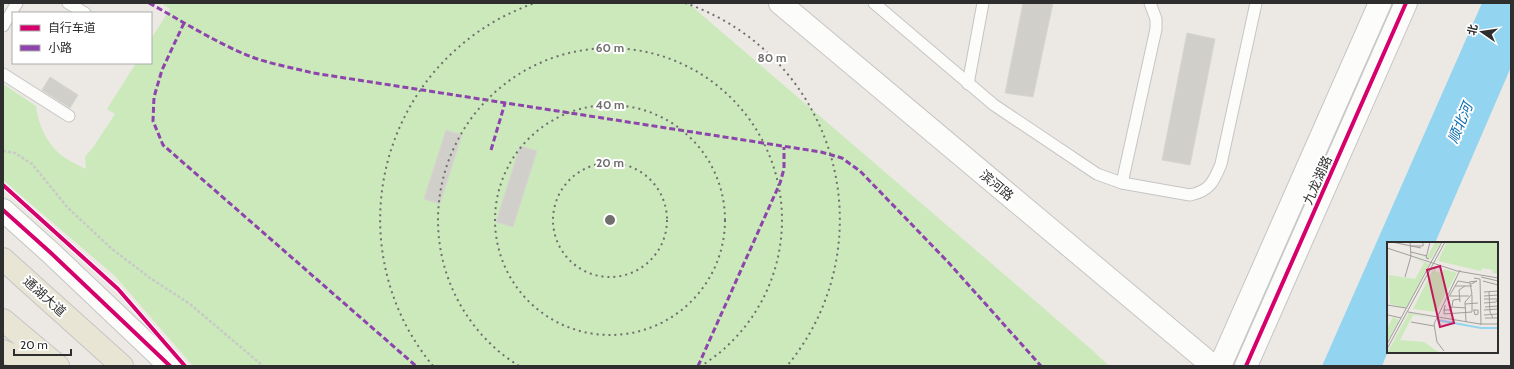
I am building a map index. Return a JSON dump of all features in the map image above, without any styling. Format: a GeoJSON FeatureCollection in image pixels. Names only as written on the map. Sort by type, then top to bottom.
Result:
{"type":"FeatureCollection","features":[{"type":"Feature","properties":{"kind":"main road","name":"通湖大道"},"geometry":{"type":"LineString","coordinates":[[6,262],[122,366]]}},
{"type":"Feature","properties":{"kind":"main road"},"geometry":{"type":"LineString","coordinates":[[3,320],[58,366]]}},
{"type":"Feature","properties":{"kind":"main road"},"geometry":{"type":"LineString","coordinates":[[3,351],[37,366]]}},
{"type":"Feature","properties":{"kind":"street","name":"滨河路"},"geometry":{"type":"LineString","coordinates":[[780,3],[1213,366]]}},
{"type":"Feature","properties":{"kind":"street","name":"九龙湖路"},"geometry":{"type":"LineString","coordinates":[[1220,366],[1380,3]]}},
{"type":"Feature","properties":{"kind":"street","name":"九龙湖路"},"geometry":{"type":"LineString","coordinates":[[1246,366],[1406,3]]}},
{"type":"Feature","properties":{"kind":"street"},"geometry":{"type":"LineString","coordinates":[[3,210],[51,253],[170,366]]}},
{"type":"Feature","properties":{"kind":"street"},"geometry":{"type":"LineString","coordinates":[[3,360],[10,366]]}},
{"type":"Feature","properties":{"kind":"lane"},"geometry":{"type":"LineString","coordinates":[[3,26],[17,3]]}},
{"type":"Feature","properties":{"kind":"lane"},"geometry":{"type":"LineString","coordinates":[[68,3],[83,12]]}},
{"type":"Feature","properties":{"kind":"lane"},"geometry":{"type":"LineString","coordinates":[[874,3],[994,105],[1097,174],[1122,183],[1190,195],[1200,193],[1208,188],[1214,180],[1221,164],[1256,3]]}},
{"type":"Feature","properties":{"kind":"lane"},"geometry":{"type":"LineString","coordinates":[[968,84],[983,3]]}},
{"type":"Feature","properties":{"kind":"lane"},"geometry":{"type":"LineString","coordinates":[[1122,183],[1156,30],[1156,19],[1150,3]]}},
{"type":"Feature","properties":{"kind":"lane"},"geometry":{"type":"LineString","coordinates":[[3,74],[69,116]]}},
{"type":"Feature","properties":{"kind":"path"},"geometry":{"type":"LineString","coordinates":[[3,151],[15,153],[32,164],[68,208],[112,248],[150,278],[190,304],[263,366]]}},
{"type":"Feature","properties":{"kind":"green space"},"geometry":{"type":"Polygon","coordinates":[[[161,3],[688,3],[1109,366],[193,366],[115,276],[3,180],[3,84],[36,106],[41,127],[51,145],[61,155],[86,169],[85,157],[115,114],[107,109],[135,64],[152,64],[152,37],[170,9],[161,3]]]}},
{"type":"Feature","properties":{"kind":"water","name":"顺北河"},"geometry":{"type":"Polygon","coordinates":[[[1482,3],[1511,3],[1511,67],[1435,242],[1387,242],[1387,353],[1382,366],[1322,366],[1482,3]]]}},
{"type":"Feature","properties":{"kind":"building"},"geometry":{"type":"Polygon","coordinates":[[[1023,3],[1053,3],[1033,97],[1005,93],[1023,3]]]}},
{"type":"Feature","properties":{"kind":"building"},"geometry":{"type":"Polygon","coordinates":[[[1187,33],[1215,39],[1190,165],[1162,160],[1187,33]]]}},
{"type":"Feature","properties":{"kind":"building"},"geometry":{"type":"Polygon","coordinates":[[[50,77],[78,95],[70,108],[42,90],[50,77]]]}},
{"type":"Feature","properties":{"kind":"building"},"geometry":{"type":"Polygon","coordinates":[[[446,130],[462,135],[440,204],[424,199],[446,130]]]}},
{"type":"Feature","properties":{"kind":"building"},"geometry":{"type":"Polygon","coordinates":[[[520,146],[537,151],[513,227],[496,222],[520,146]]]}},
{"type":"Feature","properties":{"kind":"marked path"},"geometry":{"type":"LineString","coordinates":[[149,3],[230,48],[268,62],[313,73],[821,152],[842,158],[860,171],[948,262],[1041,366]]}},
{"type":"Feature","properties":{"kind":"marked path"},"geometry":{"type":"LineString","coordinates":[[184,23],[162,70],[154,97],[153,121],[163,145],[416,366]]}},
{"type":"Feature","properties":{"kind":"marked path"},"geometry":{"type":"LineString","coordinates":[[491,150],[505,103]]}},
{"type":"Feature","properties":{"kind":"marked path"},"geometry":{"type":"LineString","coordinates":[[698,366],[780,183],[784,169],[784,147]]}},
{"type":"Feature","properties":{"kind":"cycle path"},"geometry":{"type":"LineString","coordinates":[[1246,366],[1406,3]]}},
{"type":"Feature","properties":{"kind":"cycle path"},"geometry":{"type":"LineString","coordinates":[[3,185],[118,289],[185,366]]}},
{"type":"Feature","properties":{"kind":"cycle path"},"geometry":{"type":"LineString","coordinates":[[3,210],[51,253],[170,366]]}}]}
